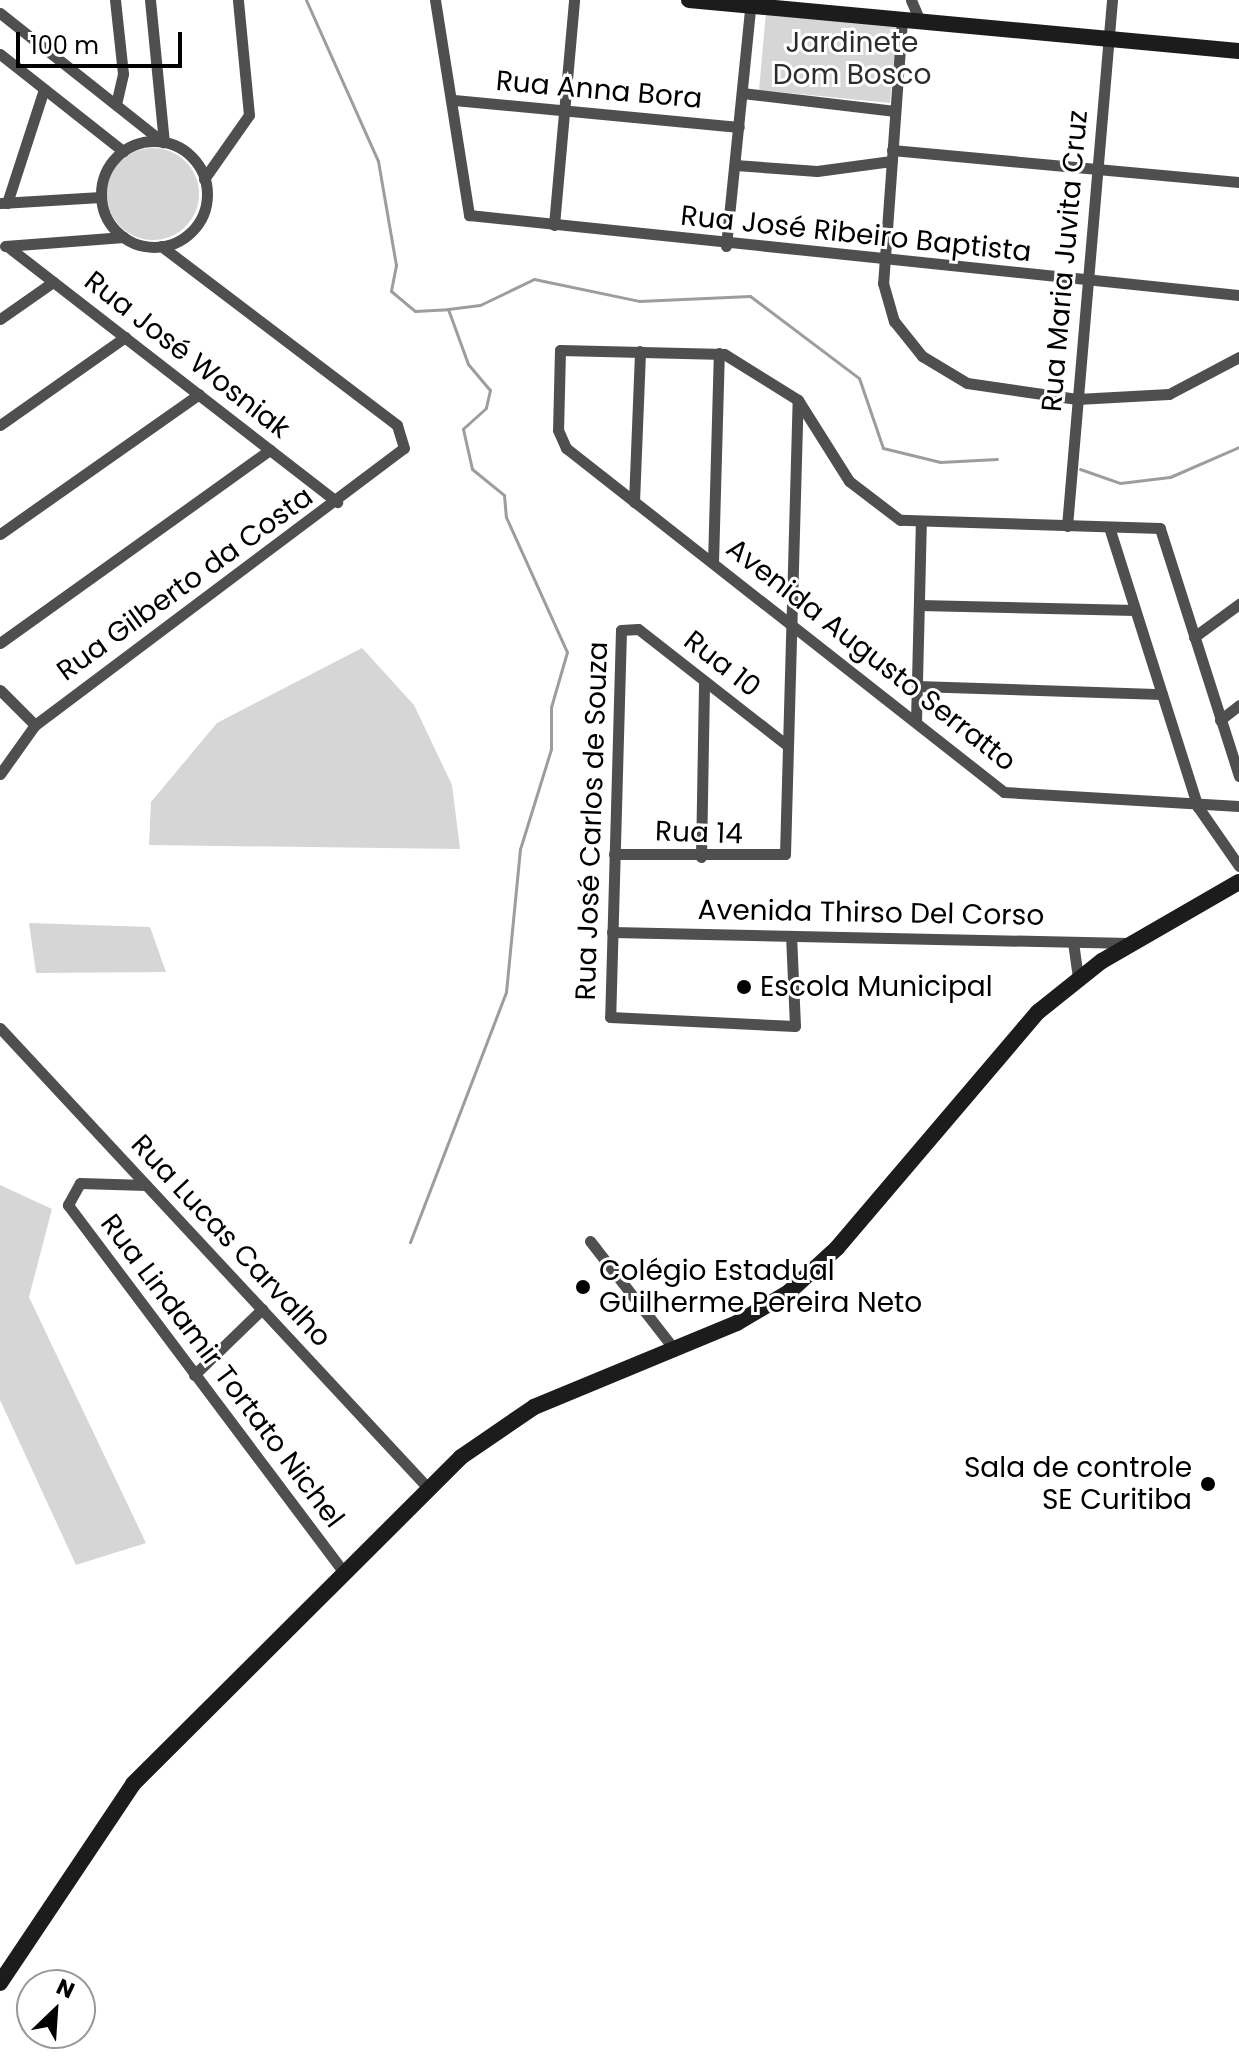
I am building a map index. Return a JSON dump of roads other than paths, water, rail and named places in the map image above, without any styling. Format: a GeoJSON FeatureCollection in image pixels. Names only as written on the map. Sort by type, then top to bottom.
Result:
{"type":"FeatureCollection","features":[{"type":"Feature","properties":{"kind":"main road"},"geometry":{"type":"LineString","coordinates":[[689,0],[751,3],[1239,51]]}},
{"type":"Feature","properties":{"kind":"main road"},"geometry":{"type":"LineString","coordinates":[[0,1983],[133,1784],[428,1488],[515,1417],[754,1314],[823,1264],[1022,1028],[1078,978],[1130,943],[1239,882]]}},
{"type":"Feature","properties":{"kind":"street"},"geometry":{"type":"LineString","coordinates":[[115,0],[123,74],[116,104]]}},
{"type":"Feature","properties":{"kind":"street"},"geometry":{"type":"LineString","coordinates":[[150,0],[164,142]]}},
{"type":"Feature","properties":{"kind":"street"},"geometry":{"type":"LineString","coordinates":[[4,246],[124,237],[161,246],[198,222],[204,179],[249,115],[238,0]]}},
{"type":"Feature","properties":{"kind":"street"},"geometry":{"type":"LineString","coordinates":[[435,0],[454,100]]}},
{"type":"Feature","properties":{"kind":"street"},"geometry":{"type":"LineString","coordinates":[[554,225],[574,0]]}},
{"type":"Feature","properties":{"kind":"street"},"geometry":{"type":"LineString","coordinates":[[911,0],[920,21]]}},
{"type":"Feature","properties":{"kind":"street","name":"Rua Maria Juvita Cruz"},"geometry":{"type":"LineString","coordinates":[[1067,526],[1112,0]]}},
{"type":"Feature","properties":{"kind":"street"},"geometry":{"type":"LineString","coordinates":[[726,246],[751,3]]}},
{"type":"Feature","properties":{"kind":"street"},"geometry":{"type":"LineString","coordinates":[[0,13],[164,142],[189,155],[204,179]]}},
{"type":"Feature","properties":{"kind":"street"},"geometry":{"type":"LineString","coordinates":[[902,20],[882,262],[894,321],[935,367],[967,383],[1077,399],[1169,394],[1239,357]]}},
{"type":"Feature","properties":{"kind":"street"},"geometry":{"type":"LineString","coordinates":[[0,54],[123,151]]}},
{"type":"Feature","properties":{"kind":"street"},"geometry":{"type":"LineString","coordinates":[[44,89],[4,203],[101,197]]}},
{"type":"Feature","properties":{"kind":"street"},"geometry":{"type":"LineString","coordinates":[[742,93],[895,111]]}},
{"type":"Feature","properties":{"kind":"street","name":"Rua Anna Bora"},"geometry":{"type":"LineString","coordinates":[[454,100],[739,127]]}},
{"type":"Feature","properties":{"kind":"street","name":"Rua José Ribeiro Baptista"},"geometry":{"type":"LineString","coordinates":[[454,100],[469,215],[726,246],[1239,295]]}},
{"type":"Feature","properties":{"kind":"street"},"geometry":{"type":"LineString","coordinates":[[124,237],[101,197],[110,163],[123,151],[164,142]]}},
{"type":"Feature","properties":{"kind":"street"},"geometry":{"type":"LineString","coordinates":[[735,165],[817,171],[891,156],[1098,167],[1239,182]]}},
{"type":"Feature","properties":{"kind":"street","name":"Rua José Wosniak"},"geometry":{"type":"LineString","coordinates":[[4,246],[337,502]]}},
{"type":"Feature","properties":{"kind":"street","name":"Rua Gilberto da Costa"},"geometry":{"type":"LineString","coordinates":[[0,774],[35,725],[397,457],[406,442],[397,425],[161,246]]}},
{"type":"Feature","properties":{"kind":"street"},"geometry":{"type":"LineString","coordinates":[[0,319],[53,282]]}},
{"type":"Feature","properties":{"kind":"street"},"geometry":{"type":"LineString","coordinates":[[0,425],[125,337]]}},
{"type":"Feature","properties":{"kind":"street","name":"Avenida Augusto Serratto"},"geometry":{"type":"LineString","coordinates":[[640,351],[560,350],[561,442],[1004,792],[1198,807],[1239,806]]}},
{"type":"Feature","properties":{"kind":"street"},"geometry":{"type":"LineString","coordinates":[[634,502],[640,351],[719,353],[798,400],[859,493],[888,515],[921,524],[1160,528],[1239,776]]}},
{"type":"Feature","properties":{"kind":"street"},"geometry":{"type":"LineString","coordinates":[[713,563],[719,353]]}},
{"type":"Feature","properties":{"kind":"street"},"geometry":{"type":"LineString","coordinates":[[0,534],[199,394]]}},
{"type":"Feature","properties":{"kind":"street"},"geometry":{"type":"LineString","coordinates":[[788,746],[798,400]]}},
{"type":"Feature","properties":{"kind":"street"},"geometry":{"type":"LineString","coordinates":[[0,643],[270,450]]}},
{"type":"Feature","properties":{"kind":"street"},"geometry":{"type":"LineString","coordinates":[[916,722],[921,524]]}},
{"type":"Feature","properties":{"kind":"street"},"geometry":{"type":"LineString","coordinates":[[1109,527],[1198,807],[1239,866]]}},
{"type":"Feature","properties":{"kind":"street"},"geometry":{"type":"LineString","coordinates":[[1194,637],[1239,604]]}},
{"type":"Feature","properties":{"kind":"street"},"geometry":{"type":"LineString","coordinates":[[919,605],[1135,610]]}},
{"type":"Feature","properties":{"kind":"street","name":"Rua 10"},"geometry":{"type":"LineString","coordinates":[[624,627],[638,629],[788,746]]}},
{"type":"Feature","properties":{"kind":"street","name":"Rua José Carlos de Souza"},"geometry":{"type":"LineString","coordinates":[[624,627],[610,1017],[795,1026],[791,936]]}},
{"type":"Feature","properties":{"kind":"street"},"geometry":{"type":"LineString","coordinates":[[701,857],[704,681]]}},
{"type":"Feature","properties":{"kind":"street"},"geometry":{"type":"LineString","coordinates":[[917,686],[1162,694]]}},
{"type":"Feature","properties":{"kind":"street"},"geometry":{"type":"LineString","coordinates":[[0,690],[35,725]]}},
{"type":"Feature","properties":{"kind":"street"},"geometry":{"type":"LineString","coordinates":[[1220,720],[1239,705]]}},
{"type":"Feature","properties":{"kind":"street","name":"Rua 14"},"geometry":{"type":"LineString","coordinates":[[614,854],[783,857],[788,746]]}},
{"type":"Feature","properties":{"kind":"street","name":"Avenida Thirso Del Corso"},"geometry":{"type":"LineString","coordinates":[[612,932],[1130,943]]}},
{"type":"Feature","properties":{"kind":"street"},"geometry":{"type":"LineString","coordinates":[[1073,942],[1078,978]]}},
{"type":"Feature","properties":{"kind":"street","name":"Rua Lucas Carvalho"},"geometry":{"type":"LineString","coordinates":[[0,1028],[428,1488]]}},
{"type":"Feature","properties":{"kind":"street","name":"Rua Lindamir Tortato Nichel"},"geometry":{"type":"LineString","coordinates":[[146,1185],[80,1183],[69,1194],[74,1216],[345,1574]]}},
{"type":"Feature","properties":{"kind":"street"},"geometry":{"type":"LineString","coordinates":[[590,1241],[674,1349]]}},
{"type":"Feature","properties":{"kind":"street"},"geometry":{"type":"LineString","coordinates":[[194,1375],[262,1309]]}},
{"type":"Feature","properties":{"kind":"waterway"},"geometry":{"type":"LineString","coordinates":[[306,0],[378,161],[396,265],[391,291],[415,311],[448,309],[468,364],[490,390],[486,408],[463,429],[472,469],[504,495],[506,517],[567,652],[551,707],[551,749],[520,849],[506,992],[410,1242]]}},
{"type":"Feature","properties":{"kind":"waterway"},"geometry":{"type":"LineString","coordinates":[[448,309],[480,305],[534,279],[639,301],[750,296],[859,378],[883,448],[940,462],[997,459]]}},
{"type":"Feature","properties":{"kind":"waterway"},"geometry":{"type":"LineString","coordinates":[[1080,469],[1120,483],[1170,477],[1239,447]]}},
{"type":"Feature","properties":{"kind":"place","name":"Escola Municipal"},"geometry":{"type":"Point","coordinates":[744,987]}},
{"type":"Feature","properties":{"kind":"place","name":"Colégio Estadual Guilherme Pereira Neto"},"geometry":{"type":"Point","coordinates":[583,1287]}},
{"type":"Feature","properties":{"kind":"place","name":"Sala de controle SE Curitiba"},"geometry":{"type":"Point","coordinates":[1208,1484]}},
{"type":"Feature","properties":{"kind":"park label","name":"Jardinete Dom Bosco"},"geometry":{"type":"Point","coordinates":[852,59]}}]}
